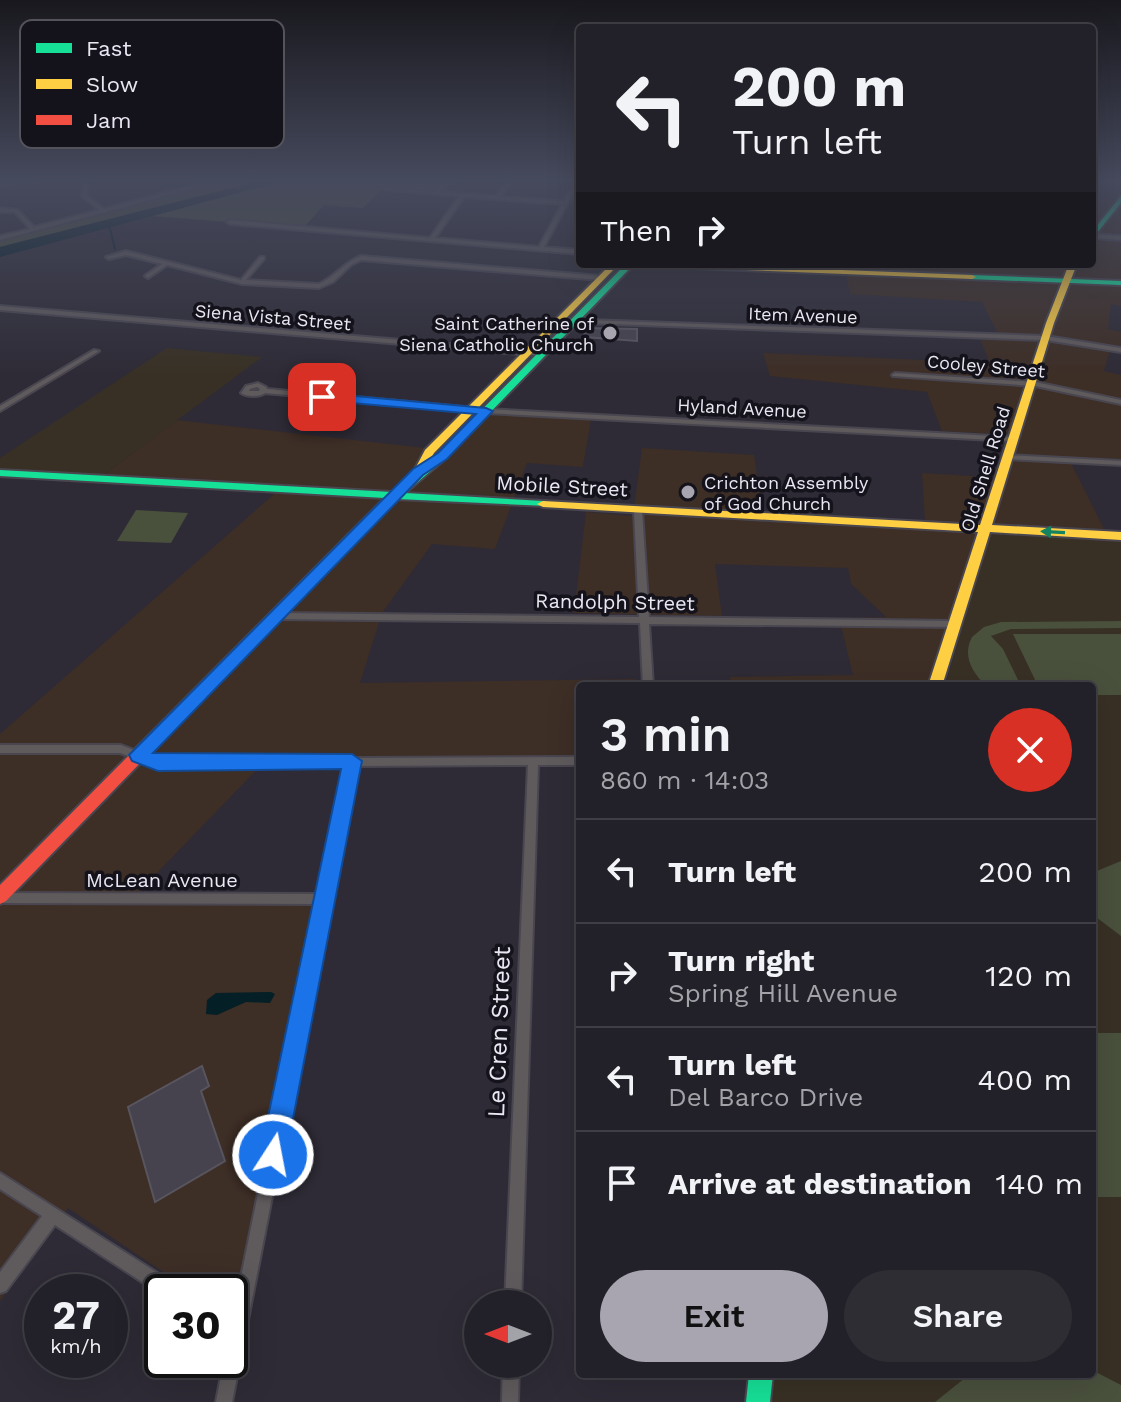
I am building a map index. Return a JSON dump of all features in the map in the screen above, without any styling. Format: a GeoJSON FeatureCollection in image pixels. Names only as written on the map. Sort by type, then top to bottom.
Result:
{"type":"FeatureCollection","features":[{"type":"Feature","properties":{"kind":"street"},"geometry":{"type":"LineString","coordinates":[[498,244],[576,252]]}},
{"type":"Feature","properties":{"kind":"street"},"geometry":{"type":"LineString","coordinates":[[541,248],[543,244]]}},
{"type":"Feature","properties":{"kind":"street"},"geometry":{"type":"LineString","coordinates":[[109,257],[126,253],[242,282],[319,286],[330,284],[348,263],[361,258],[601,278]]}},
{"type":"Feature","properties":{"kind":"street"},"geometry":{"type":"LineString","coordinates":[[242,282],[262,258]]}},
{"type":"Feature","properties":{"kind":"street"},"geometry":{"type":"LineString","coordinates":[[148,276],[166,263]]}},
{"type":"Feature","properties":{"kind":"street"},"geometry":{"type":"LineString","coordinates":[[566,322],[611,268]]}},
{"type":"Feature","properties":{"kind":"street"},"geometry":{"type":"LineString","coordinates":[[418,472],[429,452],[470,410],[625,268]]}},
{"type":"Feature","properties":{"kind":"street"},"geometry":{"type":"LineString","coordinates":[[798,268],[1121,283]]}},
{"type":"Feature","properties":{"kind":"street","name":"Old Shell Road"},"geometry":{"type":"LineString","coordinates":[[936,682],[1071,268]]}},
{"type":"Feature","properties":{"kind":"street","name":"Siena Vista Street"},"geometry":{"type":"LineString","coordinates":[[0,308],[535,353]]}},
{"type":"Feature","properties":{"kind":"street","name":"Item Avenue"},"geometry":{"type":"LineString","coordinates":[[566,322],[1046,338],[1121,350]]}},
{"type":"Feature","properties":{"kind":"street"},"geometry":{"type":"LineString","coordinates":[[0,409],[96,351]]}},
{"type":"Feature","properties":{"kind":"street"},"geometry":{"type":"LineString","coordinates":[[0,897],[418,472],[442,456],[486,411],[535,353]]}},
{"type":"Feature","properties":{"kind":"street","name":"Cooley Street"},"geometry":{"type":"LineString","coordinates":[[895,375],[1031,384],[1121,402]]}},
{"type":"Feature","properties":{"kind":"street","name":"Hyland Avenue"},"geometry":{"type":"LineString","coordinates":[[264,391],[470,410],[1013,439]]}},
{"type":"Feature","properties":{"kind":"street"},"geometry":{"type":"LineString","coordinates":[[1007,457],[1121,463]]}},
{"type":"Feature","properties":{"kind":"street","name":"Mobile Street"},"geometry":{"type":"LineString","coordinates":[[0,473],[1121,536]]}},
{"type":"Feature","properties":{"kind":"street"},"geometry":{"type":"LineString","coordinates":[[638,511],[648,682]]}},
{"type":"Feature","properties":{"kind":"street","name":"Randolph Street"},"geometry":{"type":"LineString","coordinates":[[276,616],[954,624]]}},
{"type":"Feature","properties":{"kind":"street"},"geometry":{"type":"LineString","coordinates":[[0,749],[121,749],[158,763],[576,761]]}},
{"type":"Feature","properties":{"kind":"street"},"geometry":{"type":"LineString","coordinates":[[246,1274],[352,761]]}},
{"type":"Feature","properties":{"kind":"street","name":"Le Cren Street"},"geometry":{"type":"LineString","coordinates":[[514,1290],[533,762]]}},
{"type":"Feature","properties":{"kind":"street","name":"McLean Avenue"},"geometry":{"type":"LineString","coordinates":[[0,897],[324,899]]}},
{"type":"Feature","properties":{"kind":"street"},"geometry":{"type":"LineString","coordinates":[[0,1180],[144,1274]]}},
{"type":"Feature","properties":{"kind":"street"},"geometry":{"type":"LineString","coordinates":[[0,1285],[53,1215]]}},
{"type":"Feature","properties":{"kind":"street"},"geometry":{"type":"LineString","coordinates":[[224,1402],[227,1378]]}},
{"type":"Feature","properties":{"kind":"street"},"geometry":{"type":"LineString","coordinates":[[510,1402],[511,1378]]}},
{"type":"Feature","properties":{"kind":"street"},"geometry":{"type":"LineString","coordinates":[[758,1402],[761,1378]]}},
{"type":"Feature","properties":{"kind":"shaded area"},"geometry":{"type":"Polygon","coordinates":[[[1096,244],[1121,244],[1121,306],[1111,304],[1108,329],[1121,332],[1121,353],[1110,350],[1104,371],[1121,375],[1121,459],[1068,457],[1106,533],[994,524],[939,682],[731,682],[730,677],[853,675],[839,618],[886,617],[851,584],[848,568],[715,564],[722,616],[574,613],[586,512],[633,516],[642,448],[754,455],[762,512],[925,521],[922,473],[1005,478],[1020,435],[942,431],[927,392],[770,376],[763,353],[990,363],[980,338],[1000,338],[982,302],[850,294],[845,268],[1096,268],[1096,244]]]}},
{"type":"Feature","properties":{"kind":"shaded area"},"geometry":{"type":"Polygon","coordinates":[[[167,348],[262,357],[102,476],[0,469],[0,458],[167,348]]]}},
{"type":"Feature","properties":{"kind":"shaded area"},"geometry":{"type":"Polygon","coordinates":[[[489,413],[591,419],[583,467],[527,463],[495,549],[432,544],[382,613],[360,683],[635,679],[635,682],[576,682],[576,756],[267,759],[129,902],[315,905],[242,1274],[166,1274],[68,1208],[0,1301],[0,734],[281,488],[102,476],[176,420],[425,448],[450,454],[489,413]]]}},
{"type":"Feature","properties":{"kind":"shaded area"},"geometry":{"type":"Polygon","coordinates":[[[990,534],[1121,539],[1121,1402],[771,1402],[774,1378],[1096,1378],[1096,682],[946,682],[990,534]]]}},
{"type":"Feature","properties":{"kind":"green space"},"geometry":{"type":"Polygon","coordinates":[[[136,510],[188,513],[171,543],[117,541],[136,510]]]}},
{"type":"Feature","properties":{"kind":"green space"},"geometry":{"type":"Polygon","coordinates":[[[1121,621],[1121,628],[1011,629],[991,636],[1003,649],[1019,682],[982,682],[968,657],[969,644],[984,627],[1001,622],[1121,621]]]}},
{"type":"Feature","properties":{"kind":"green space"},"geometry":{"type":"Polygon","coordinates":[[[1013,634],[1121,634],[1121,695],[1096,695],[1096,682],[1036,682],[1013,634]]]}},
{"type":"Feature","properties":{"kind":"green space"},"geometry":{"type":"Polygon","coordinates":[[[1121,861],[1121,936],[1096,917],[1096,871],[1121,861]]]}},
{"type":"Feature","properties":{"kind":"green space"},"geometry":{"type":"Polygon","coordinates":[[[1096,1033],[1121,1033],[1121,1197],[1096,1197],[1096,1033]]]}},
{"type":"Feature","properties":{"kind":"green space"},"geometry":{"type":"Polygon","coordinates":[[[1096,1372],[1121,1385],[1121,1402],[935,1402],[965,1378],[1096,1378],[1096,1372]]]}},
{"type":"Feature","properties":{"kind":"water"},"geometry":{"type":"Polygon","coordinates":[[[10,244],[47,244],[0,257],[0,247],[10,244]]]}},
{"type":"Feature","properties":{"kind":"water"},"geometry":{"type":"Polygon","coordinates":[[[216,993],[275,994],[270,1003],[246,1002],[217,1015],[206,1014],[207,1000],[216,993]]]}},
{"type":"Feature","properties":{"kind":"building","name":"Saint Catherine of Siena Catholic Church"},"geometry":{"type":"Polygon","coordinates":[[[585,328],[637,329],[637,341],[584,337],[585,328]]]}},
{"type":"Feature","properties":{"kind":"building"},"geometry":{"type":"Polygon","coordinates":[[[202,1066],[209,1086],[201,1091],[225,1161],[155,1202],[128,1107],[202,1066]]]}},
{"type":"Feature","properties":{"kind":"waterway"},"geometry":{"type":"LineString","coordinates":[[114,244],[115,249]]}},
{"type":"Feature","properties":{"kind":"traffic: fast"},"geometry":{"type":"LineString","coordinates":[[352,538],[394,496],[442,456],[626,268]]}},
{"type":"Feature","properties":{"kind":"traffic: fast"},"geometry":{"type":"LineString","coordinates":[[972,277],[1121,283]]}},
{"type":"Feature","properties":{"kind":"traffic: fast"},"geometry":{"type":"LineString","coordinates":[[0,473],[543,504]]}},
{"type":"Feature","properties":{"kind":"traffic: fast"},"geometry":{"type":"LineString","coordinates":[[758,1402],[761,1378]]}},
{"type":"Feature","properties":{"kind":"traffic: slow"},"geometry":{"type":"LineString","coordinates":[[421,467],[429,452],[611,268]]}},
{"type":"Feature","properties":{"kind":"traffic: slow"},"geometry":{"type":"LineString","coordinates":[[730,268],[972,277]]}},
{"type":"Feature","properties":{"kind":"traffic: slow"},"geometry":{"type":"LineString","coordinates":[[936,682],[1050,323],[1071,268]]}},
{"type":"Feature","properties":{"kind":"traffic: slow"},"geometry":{"type":"LineString","coordinates":[[543,504],[1121,536]]}},
{"type":"Feature","properties":{"kind":"traffic: jam"},"geometry":{"type":"LineString","coordinates":[[0,896],[352,538]]}},
{"type":"Feature","properties":{"kind":"place","name":"Saint Catherine of Siena Catholic Church"},"geometry":{"type":"Point","coordinates":[610,333]}},
{"type":"Feature","properties":{"kind":"place","name":"Crichton Assembly of God Church"},"geometry":{"type":"Point","coordinates":[688,492]}},
{"type":"Feature","properties":{"kind":"route"},"geometry":{"type":"LineString","coordinates":[[273,1155],[352,761],[158,763],[138,755],[418,472],[442,456],[486,411],[322,397]]}}]}
